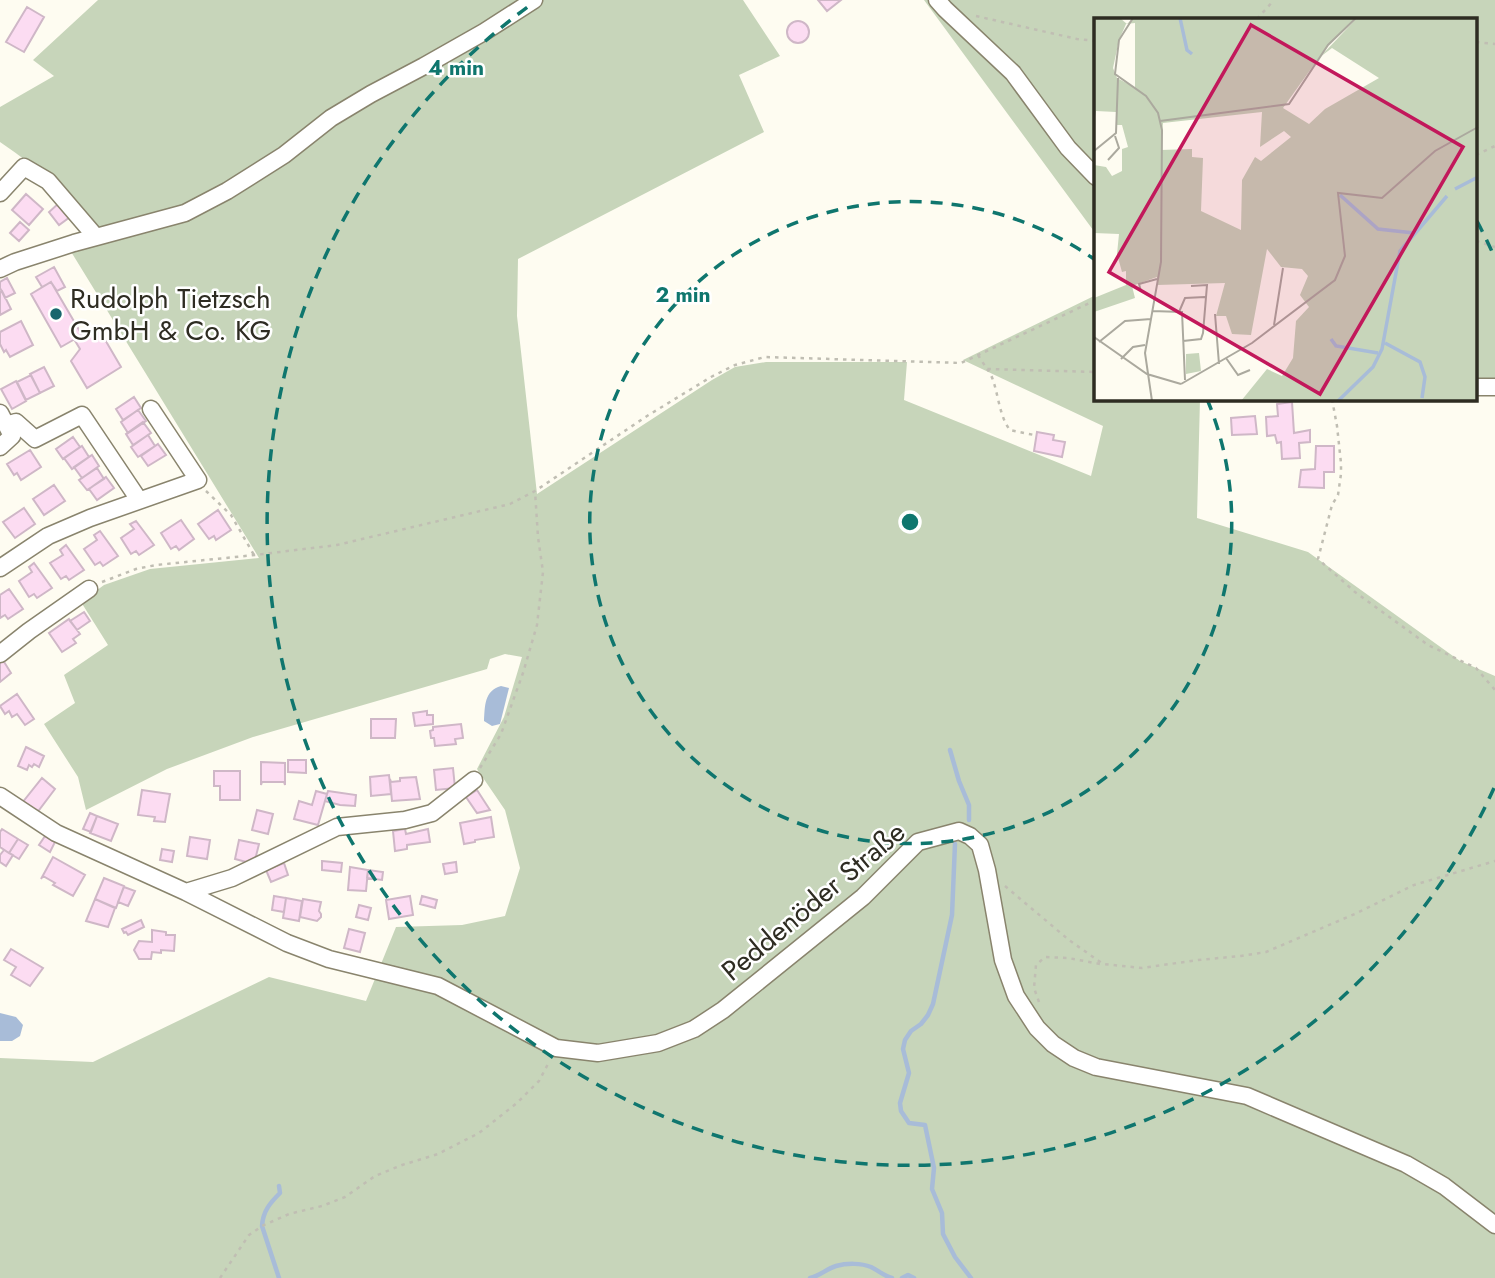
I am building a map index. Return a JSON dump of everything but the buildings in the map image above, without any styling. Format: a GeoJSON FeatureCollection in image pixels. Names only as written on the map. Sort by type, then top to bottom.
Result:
{"type":"FeatureCollection","features":[{"type":"Feature","properties":{"kind":"street"},"geometry":{"type":"LineString","coordinates":[[0,269],[39,254],[185,213],[227,191],[284,155],[331,118],[484,32],[534,0]]}},
{"type":"Feature","properties":{"kind":"street"},"geometry":{"type":"LineString","coordinates":[[937,0],[1013,73],[1068,148],[1094,175]]}},
{"type":"Feature","properties":{"kind":"street"},"geometry":{"type":"LineString","coordinates":[[0,193],[24,167],[48,181],[96,237]]}},
{"type":"Feature","properties":{"kind":"street"},"geometry":{"type":"LineString","coordinates":[[0,568],[48,536],[90,517],[198,480],[151,409]]}},
{"type":"Feature","properties":{"kind":"street"},"geometry":{"type":"LineString","coordinates":[[3,419],[16,422],[35,439],[82,415],[139,500]]}},
{"type":"Feature","properties":{"kind":"street"},"geometry":{"type":"LineString","coordinates":[[0,447],[12,436],[3,419]]}},
{"type":"Feature","properties":{"kind":"street"},"geometry":{"type":"LineString","coordinates":[[0,654],[89,589]]}},
{"type":"Feature","properties":{"kind":"street"},"geometry":{"type":"LineString","coordinates":[[186,892],[232,878],[337,827],[405,820],[432,813],[474,780]]}},
{"type":"Feature","properties":{"kind":"street","name":"Peddenöder Straße"},"geometry":{"type":"LineString","coordinates":[[0,796],[56,833],[186,892],[286,943],[329,959],[438,986],[556,1048],[598,1053],[658,1043],[694,1029],[723,1010],[863,897],[918,842],[959,831],[970,836],[979,845],[987,870],[1003,960],[1016,996],[1037,1028],[1053,1044],[1074,1058],[1096,1067],[1247,1096],[1406,1164],[1444,1186],[1495,1225]]}},
{"type":"Feature","properties":{"kind":"path"},"geometry":{"type":"LineString","coordinates":[[1258,18],[1273,0]]}},
{"type":"Feature","properties":{"kind":"path"},"geometry":{"type":"LineString","coordinates":[[971,15],[1094,41]]}},
{"type":"Feature","properties":{"kind":"path"},"geometry":{"type":"LineString","coordinates":[[1478,154],[1495,146]]}},
{"type":"Feature","properties":{"kind":"path"},"geometry":{"type":"LineString","coordinates":[[1478,242],[1495,247]]}},
{"type":"Feature","properties":{"kind":"path"},"geometry":{"type":"LineString","coordinates":[[89,589],[136,569],[337,545],[510,504],[535,491],[647,416],[735,365],[765,357],[961,363],[1094,301]]}},
{"type":"Feature","properties":{"kind":"path"},"geometry":{"type":"LineString","coordinates":[[978,355],[991,373],[1006,425],[1010,430],[1034,435]]}},
{"type":"Feature","properties":{"kind":"path"},"geometry":{"type":"LineString","coordinates":[[987,369],[1094,372]]}},
{"type":"Feature","properties":{"kind":"path"},"geometry":{"type":"LineString","coordinates":[[1332,401],[1341,474],[1338,495],[1332,505],[1318,559],[1355,592],[1428,645],[1476,668],[1495,690]]}},
{"type":"Feature","properties":{"kind":"path"},"geometry":{"type":"LineString","coordinates":[[198,480],[211,497],[231,515],[255,555]]}},
{"type":"Feature","properties":{"kind":"path"},"geometry":{"type":"LineString","coordinates":[[474,780],[501,734],[537,625],[543,572],[535,491]]}},
{"type":"Feature","properties":{"kind":"path"},"geometry":{"type":"LineString","coordinates":[[1040,1007],[1034,988],[1037,965],[1045,957],[1142,968],[1266,952],[1414,885],[1495,861]]}},
{"type":"Feature","properties":{"kind":"path"},"geometry":{"type":"LineString","coordinates":[[987,870],[1069,940],[1103,964]]}},
{"type":"Feature","properties":{"kind":"path"},"geometry":{"type":"LineString","coordinates":[[220,1278],[249,1235],[262,1226],[289,1214],[345,1197],[375,1176],[438,1154],[479,1133],[517,1103],[539,1080],[556,1048]]}},
{"type":"Feature","properties":{"kind":"green space"},"geometry":{"type":"Polygon","coordinates":[[[98,0],[743,0],[780,56],[739,75],[764,132],[518,259],[517,316],[537,494],[712,380],[735,367],[766,362],[907,362],[904,400],[1091,476],[1103,426],[963,360],[1094,296],[1094,401],[1200,401],[1197,518],[1308,552],[1460,661],[1495,676],[1495,1278],[0,1278],[0,1058],[93,1062],[269,977],[366,1001],[396,927],[462,925],[505,916],[520,868],[505,810],[477,769],[504,717],[522,657],[505,654],[490,659],[487,669],[253,737],[167,769],[86,810],[78,777],[44,724],[75,703],[64,675],[108,645],[81,602],[104,585],[150,569],[259,558],[70,250],[108,236],[70,198],[0,142],[0,107],[54,76],[33,60],[98,0]]]}},
{"type":"Feature","properties":{"kind":"green space"},"geometry":{"type":"Polygon","coordinates":[[[924,0],[1495,0],[1495,386],[1478,386],[1478,18],[1094,18],[1094,231],[924,0]]]}},
{"type":"Feature","properties":{"kind":"water"},"geometry":{"type":"Polygon","coordinates":[[[501,686],[509,688],[500,724],[492,726],[484,721],[485,705],[491,691],[501,686]]]}},
{"type":"Feature","properties":{"kind":"water"},"geometry":{"type":"Polygon","coordinates":[[[0,1013],[16,1017],[23,1025],[20,1036],[12,1041],[0,1041],[0,1013]]]}},
{"type":"Feature","properties":{"kind":"waterway"},"geometry":{"type":"LineString","coordinates":[[950,750],[969,805],[969,820]]}},
{"type":"Feature","properties":{"kind":"waterway"},"geometry":{"type":"LineString","coordinates":[[955,844],[952,915],[933,1004],[928,1015],[905,1040],[903,1049],[909,1073],[900,1103],[901,1111],[909,1123],[925,1125],[934,1168],[932,1189],[942,1213],[943,1234],[955,1257],[971,1278]]}},
{"type":"Feature","properties":{"kind":"waterway"},"geometry":{"type":"LineString","coordinates":[[279,1186],[280,1193],[268,1208],[262,1226],[279,1278]]}},
{"type":"Feature","properties":{"kind":"waterway"},"geometry":{"type":"LineString","coordinates":[[810,1278],[845,1264],[871,1267],[892,1278]]}},
{"type":"Feature","properties":{"kind":"waterway"},"geometry":{"type":"LineString","coordinates":[[902,1278],[908,1275],[914,1278]]}},
{"type":"Feature","properties":{"kind":"place","name":"Rudolph Tietzsch GmbH & Co. KG"},"geometry":{"type":"Point","coordinates":[56,314]}}]}
